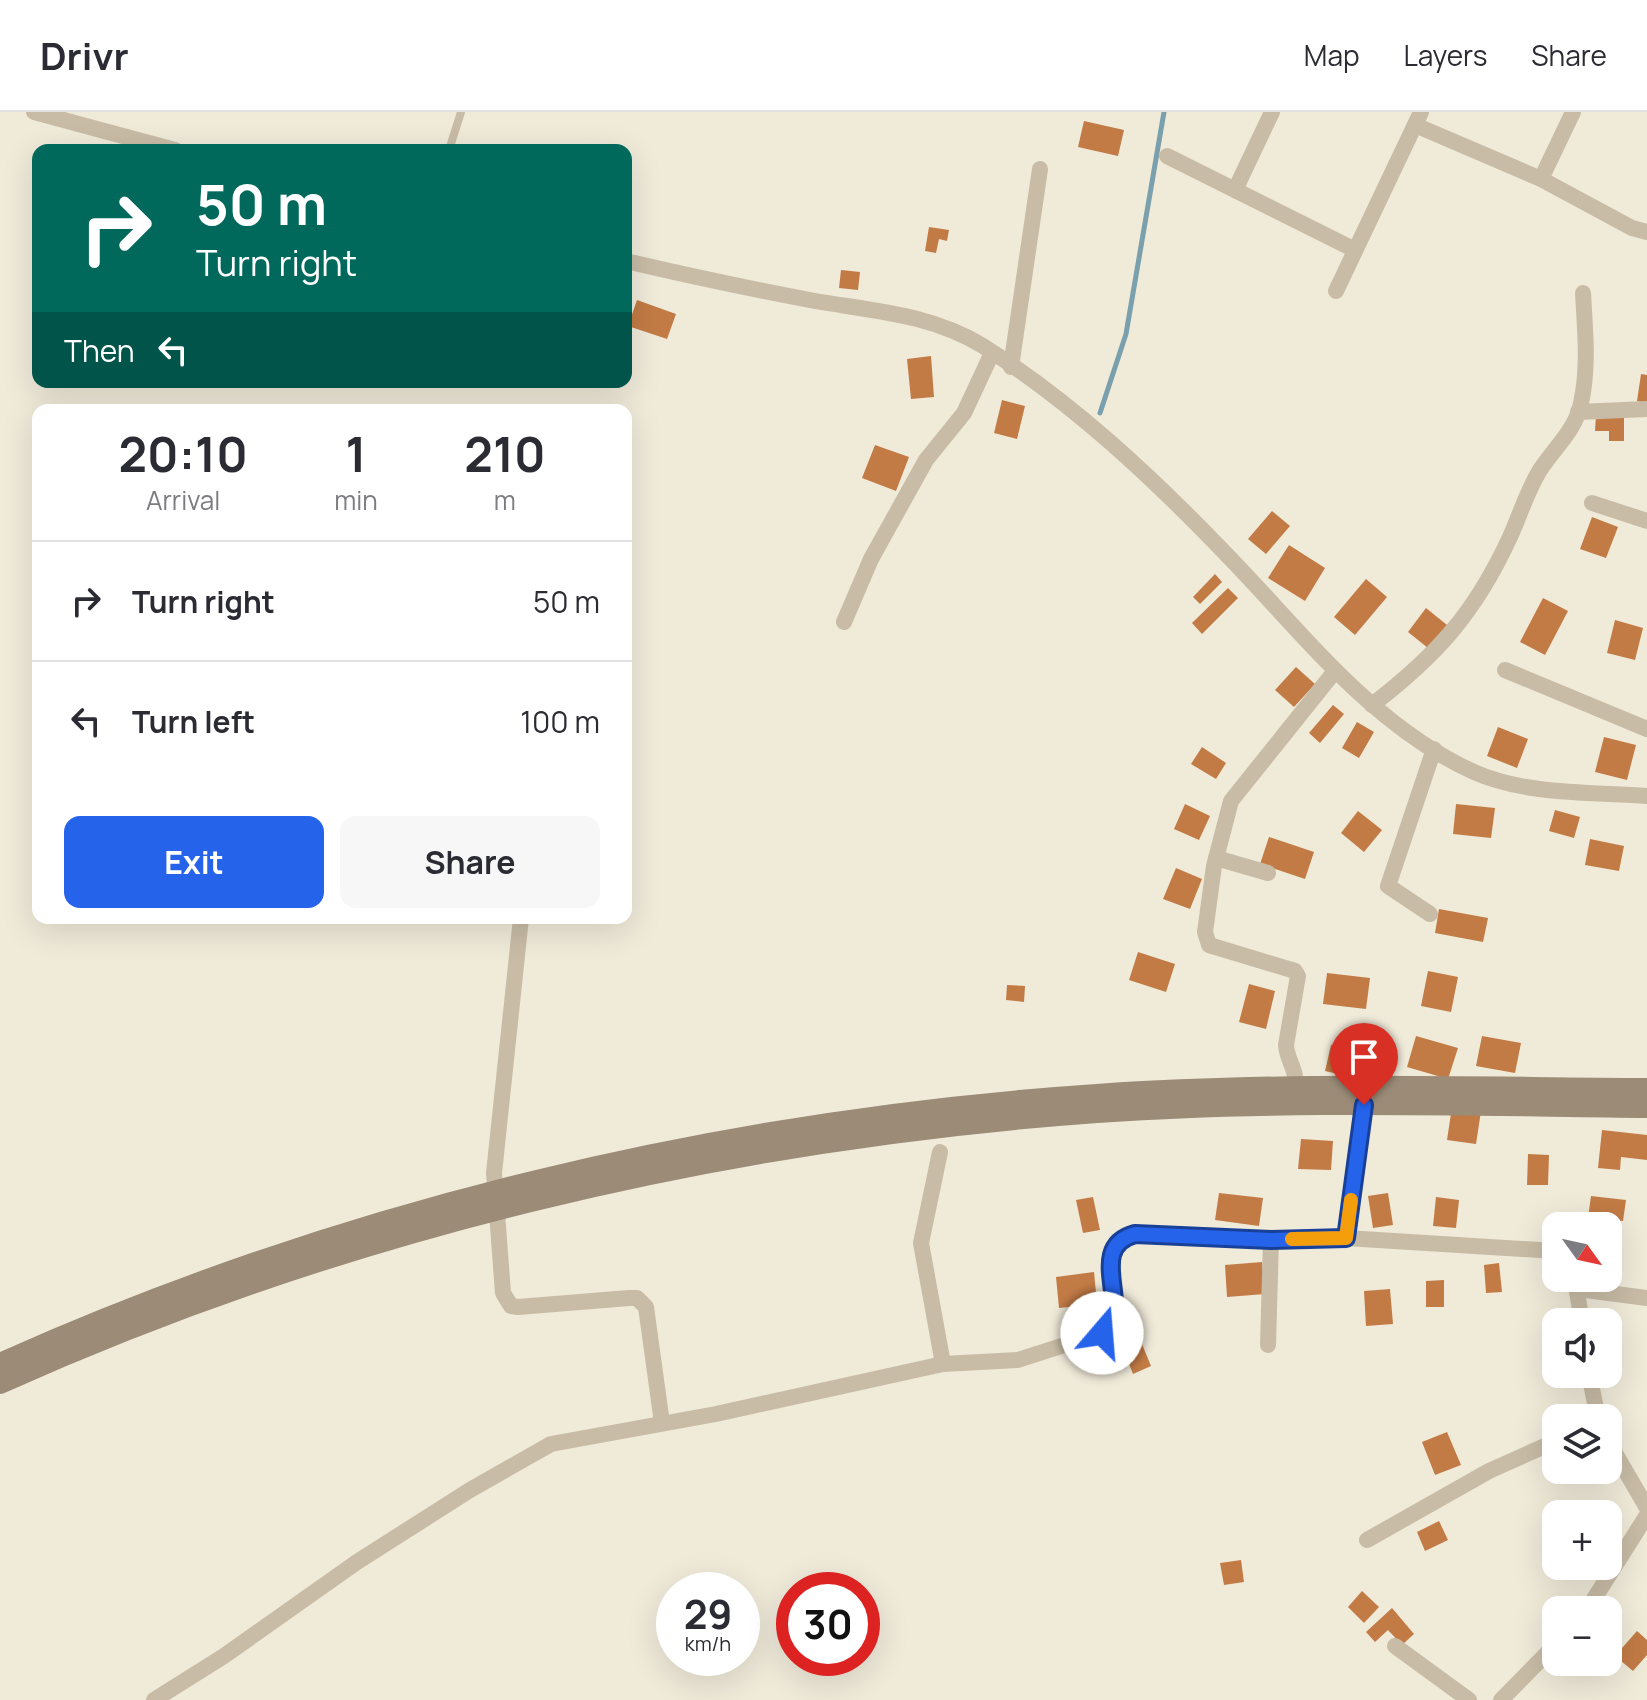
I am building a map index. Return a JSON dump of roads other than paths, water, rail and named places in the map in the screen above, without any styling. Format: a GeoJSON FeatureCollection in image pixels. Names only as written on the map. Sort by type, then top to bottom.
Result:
{"type":"FeatureCollection","features":[{"type":"Feature","properties":{"kind":"main road"},"geometry":{"type":"LineString","coordinates":[[0,1364],[255,1265],[673,1152],[855,1120],[1082,1096],[1295,1087],[1647,1089]]}},
{"type":"Feature","properties":{"kind":"main road"},"geometry":{"type":"LineString","coordinates":[[0,1383],[247,1286],[495,1202],[676,1169],[928,1128],[1182,1107],[1647,1107]]}},
{"type":"Feature","properties":{"kind":"street"},"geometry":{"type":"LineString","coordinates":[[34,112],[153,144]]}},
{"type":"Feature","properties":{"kind":"street"},"geometry":{"type":"LineString","coordinates":[[1235,190],[1272,112]]}},
{"type":"Feature","properties":{"kind":"street"},"geometry":{"type":"LineString","coordinates":[[1541,179],[1573,112]]}},
{"type":"Feature","properties":{"kind":"street"},"geometry":{"type":"LineString","coordinates":[[1336,291],[1418,118],[1647,232]]}},
{"type":"Feature","properties":{"kind":"street"},"geometry":{"type":"LineString","coordinates":[[1167,156],[1355,250]]}},
{"type":"Feature","properties":{"kind":"street"},"geometry":{"type":"LineString","coordinates":[[1011,367],[1040,169]]}},
{"type":"Feature","properties":{"kind":"street"},"geometry":{"type":"LineString","coordinates":[[632,262],[712,282],[899,312],[949,327],[992,353],[1119,448],[1225,553],[1335,671],[1372,705],[1434,749],[1475,773],[1508,783],[1647,796]]}},
{"type":"Feature","properties":{"kind":"street"},"geometry":{"type":"LineString","coordinates":[[1372,705],[1424,664],[1451,637],[1510,538],[1540,470],[1562,441],[1578,412],[1587,355],[1583,293]]}},
{"type":"Feature","properties":{"kind":"street"},"geometry":{"type":"LineString","coordinates":[[844,622],[878,547],[926,460],[964,413],[992,353]]}},
{"type":"Feature","properties":{"kind":"street"},"geometry":{"type":"LineString","coordinates":[[1578,412],[1647,409]]}},
{"type":"Feature","properties":{"kind":"street"},"geometry":{"type":"LineString","coordinates":[[1592,503],[1647,521]]}},
{"type":"Feature","properties":{"kind":"street"},"geometry":{"type":"LineString","coordinates":[[1505,670],[1647,729]]}},
{"type":"Feature","properties":{"kind":"street"},"geometry":{"type":"LineString","coordinates":[[1295,1087],[1294,1068],[1286,1057],[1286,1045],[1298,976],[1289,967],[1209,945],[1205,932],[1216,858],[1228,810],[1237,792],[1335,671]]}},
{"type":"Feature","properties":{"kind":"street"},"geometry":{"type":"LineString","coordinates":[[1430,914],[1388,886],[1434,749]]}},
{"type":"Feature","properties":{"kind":"street"},"geometry":{"type":"LineString","coordinates":[[1216,858],[1268,873]]}},
{"type":"Feature","properties":{"kind":"street"},"geometry":{"type":"LineString","coordinates":[[520,924],[495,1158],[501,1282],[511,1306],[637,1298],[646,1307],[662,1423]]}},
{"type":"Feature","properties":{"kind":"street"},"geometry":{"type":"LineString","coordinates":[[1346,1238],[1364,1105]]}},
{"type":"Feature","properties":{"kind":"street"},"geometry":{"type":"LineString","coordinates":[[940,1152],[921,1243],[943,1364]]}},
{"type":"Feature","properties":{"kind":"street"},"geometry":{"type":"LineString","coordinates":[[154,1700],[224,1656],[357,1562],[551,1444],[943,1364],[1018,1360],[1106,1330],[1114,1316],[1111,1260],[1117,1242],[1124,1237],[1135,1234],[1271,1240],[1346,1238],[1542,1250]]}},
{"type":"Feature","properties":{"kind":"street"},"geometry":{"type":"LineString","coordinates":[[1268,1345],[1271,1240]]}},
{"type":"Feature","properties":{"kind":"street"},"geometry":{"type":"LineString","coordinates":[[1619,1292],[1647,1298]]}},
{"type":"Feature","properties":{"kind":"street"},"geometry":{"type":"LineString","coordinates":[[1367,1540],[1489,1471],[1542,1447]]}},
{"type":"Feature","properties":{"kind":"street"},"geometry":{"type":"LineString","coordinates":[[1622,1465],[1647,1508]]}},
{"type":"Feature","properties":{"kind":"street"},"geometry":{"type":"LineString","coordinates":[[1596,1596],[1647,1515]]}},
{"type":"Feature","properties":{"kind":"street"},"geometry":{"type":"LineString","coordinates":[[1395,1646],[1469,1700]]}},
{"type":"Feature","properties":{"kind":"street"},"geometry":{"type":"LineString","coordinates":[[1501,1700],[1542,1658]]}},
{"type":"Feature","properties":{"kind":"lane"},"geometry":{"type":"LineString","coordinates":[[451,144],[461,112]]}},
{"type":"Feature","properties":{"kind":"waterway"},"geometry":{"type":"LineString","coordinates":[[1100,413],[1126,334],[1164,112]]}}]}
